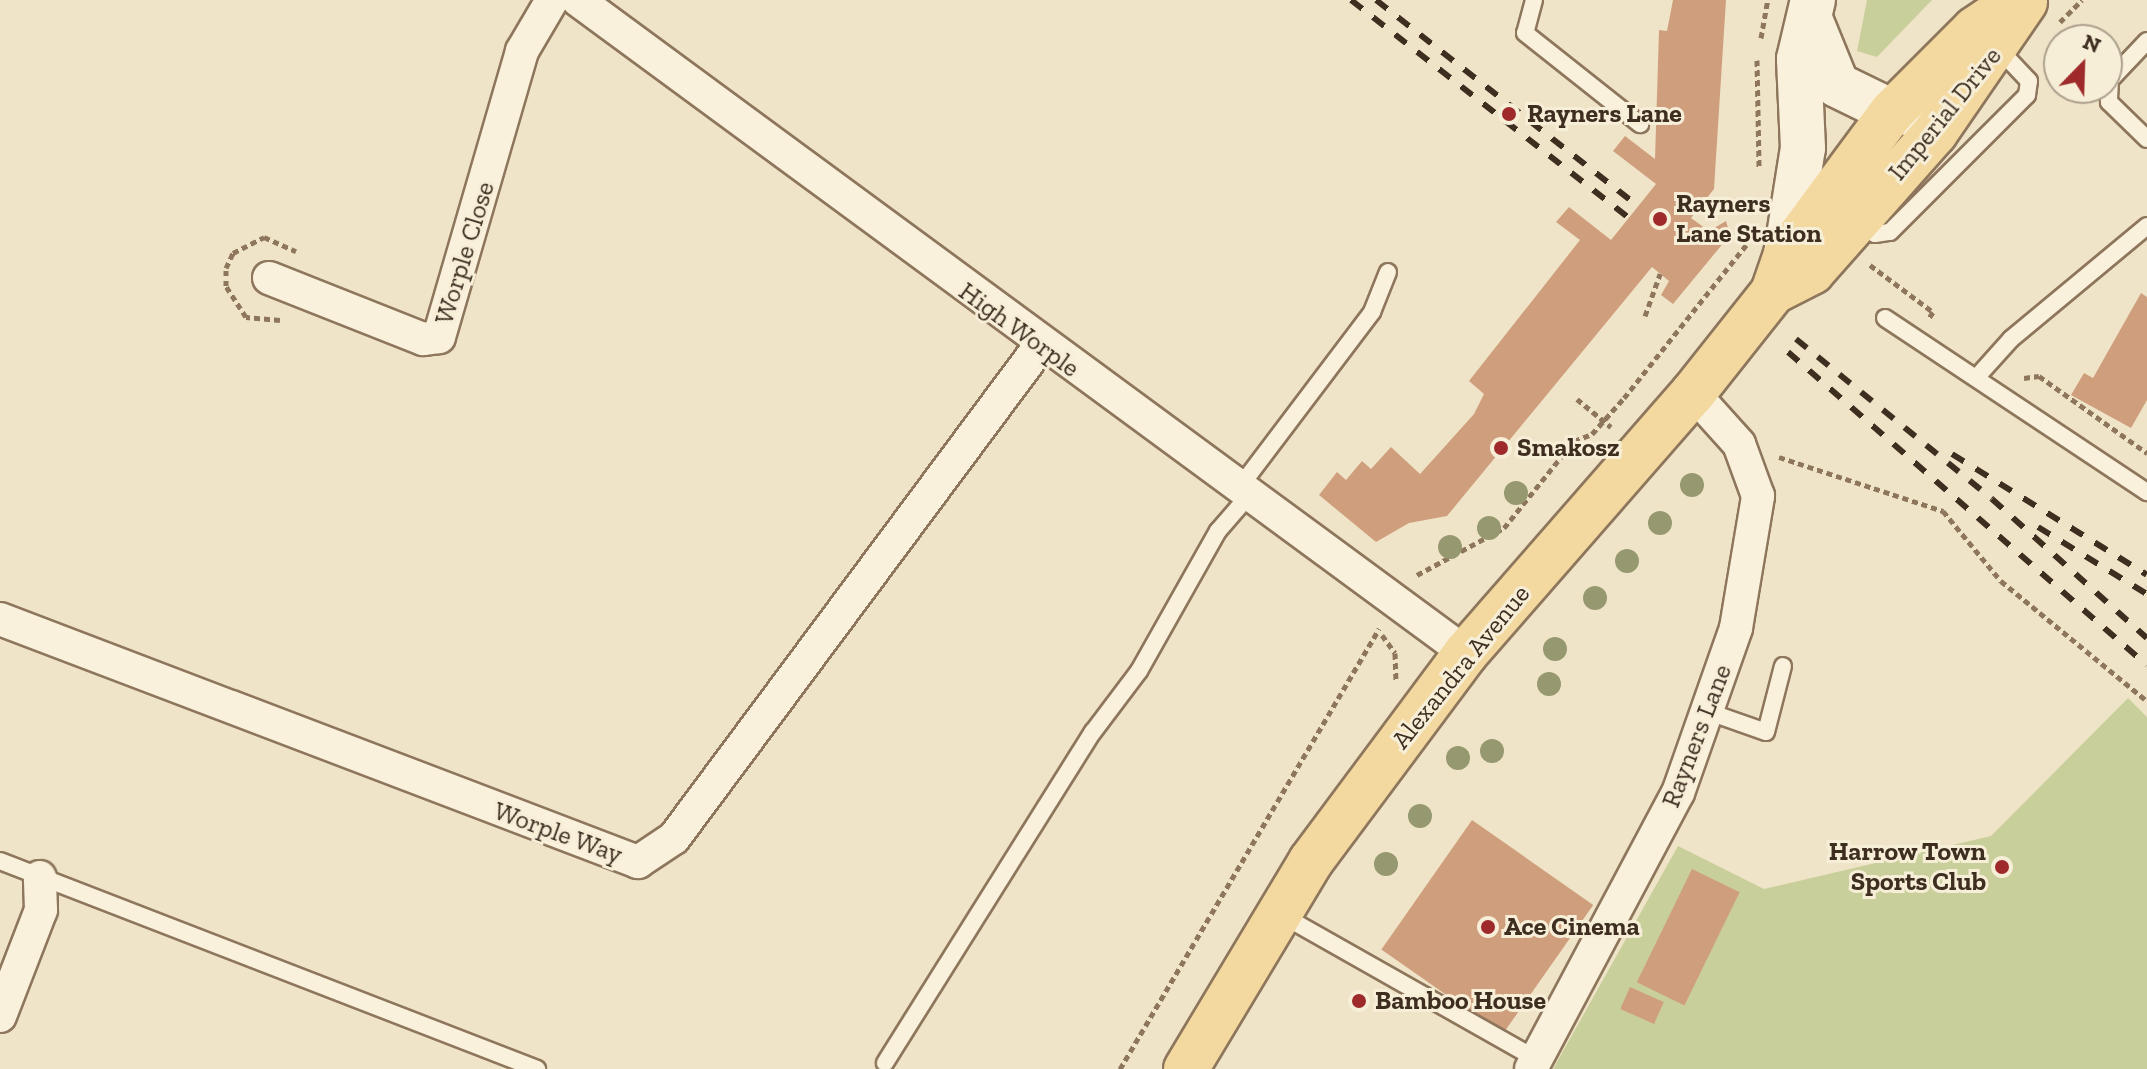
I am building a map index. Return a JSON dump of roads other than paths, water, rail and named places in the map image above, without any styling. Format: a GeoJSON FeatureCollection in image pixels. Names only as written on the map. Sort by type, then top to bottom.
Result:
{"type":"FeatureCollection","features":[{"type":"Feature","properties":{"kind":"main road","name":"Imperial Drive"},"geometry":{"type":"LineString","coordinates":[[1856,222],[1935,133],[1987,39],[2018,0]]}},
{"type":"Feature","properties":{"kind":"main road","name":"Imperial Drive"},"geometry":{"type":"LineString","coordinates":[[1892,112],[1987,39],[2026,0]]}},
{"type":"Feature","properties":{"kind":"main road","name":"Alexandra Avenue"},"geometry":{"type":"LineString","coordinates":[[1186,1069],[1278,914],[1466,653],[1693,393],[1770,260],[1892,112]]}},
{"type":"Feature","properties":{"kind":"main road","name":"Alexandra Avenue"},"geometry":{"type":"LineString","coordinates":[[1770,260],[1812,272],[1856,222]]}},
{"type":"Feature","properties":{"kind":"street","name":"Worple Close"},"geometry":{"type":"LineString","coordinates":[[269,278],[423,339],[439,337],[522,51],[552,0]]}},
{"type":"Feature","properties":{"kind":"street","name":"High Worple"},"geometry":{"type":"LineString","coordinates":[[578,0],[1040,346],[1466,653]]}},
{"type":"Feature","properties":{"kind":"street"},"geometry":{"type":"LineString","coordinates":[[1812,9],[1837,85],[1892,112],[1923,116],[1949,106]]}},
{"type":"Feature","properties":{"kind":"street"},"geometry":{"type":"LineString","coordinates":[[1770,260],[1803,148],[1799,59],[1812,9]]}},
{"type":"Feature","properties":{"kind":"street","name":"Worple Way"},"geometry":{"type":"LineString","coordinates":[[0,619],[638,862],[674,838],[1040,346]]}},
{"type":"Feature","properties":{"kind":"street","name":"Rayners Lane"},"geometry":{"type":"LineString","coordinates":[[1533,1064],[1678,793],[1709,712],[1753,545],[1758,496],[1750,462],[1693,393]]}},
{"type":"Feature","properties":{"kind":"street"},"geometry":{"type":"LineString","coordinates":[[0,1016],[41,910],[40,877]]}},
{"type":"Feature","properties":{"kind":"lane"},"geometry":{"type":"LineString","coordinates":[[1534,0],[1525,33],[1640,124]]}},
{"type":"Feature","properties":{"kind":"lane"},"geometry":{"type":"LineString","coordinates":[[1856,222],[1875,234],[1890,232],[2027,95],[2029,81],[1987,39]]}},
{"type":"Feature","properties":{"kind":"lane"},"geometry":{"type":"LineString","coordinates":[[2147,41],[2110,80],[2109,102],[2147,139]]}},
{"type":"Feature","properties":{"kind":"lane"},"geometry":{"type":"LineString","coordinates":[[1976,378],[2011,339],[2147,226]]}},
{"type":"Feature","properties":{"kind":"lane"},"geometry":{"type":"LineString","coordinates":[[885,1063],[1093,732],[1139,671],[1218,531],[1372,312],[1388,272]]}},
{"type":"Feature","properties":{"kind":"lane"},"geometry":{"type":"LineString","coordinates":[[1885,318],[2147,492]]}},
{"type":"Feature","properties":{"kind":"lane"},"geometry":{"type":"LineString","coordinates":[[1709,712],[1766,732],[1783,666]]}},
{"type":"Feature","properties":{"kind":"lane"},"geometry":{"type":"LineString","coordinates":[[0,861],[537,1069]]}},
{"type":"Feature","properties":{"kind":"lane"},"geometry":{"type":"LineString","coordinates":[[1278,914],[1533,1064]]}},
{"type":"Feature","properties":{"kind":"railway"},"geometry":{"type":"LineString","coordinates":[[1351,0],[1629,218]]}},
{"type":"Feature","properties":{"kind":"railway"},"geometry":{"type":"LineString","coordinates":[[1376,0],[1638,206]]}},
{"type":"Feature","properties":{"kind":"railway"},"geometry":{"type":"LineString","coordinates":[[1796,339],[1992,499],[2147,638]]}},
{"type":"Feature","properties":{"kind":"railway"},"geometry":{"type":"LineString","coordinates":[[1788,352],[2147,665]]}},
{"type":"Feature","properties":{"kind":"railway"},"geometry":{"type":"LineString","coordinates":[[1952,454],[2147,575]]}},
{"type":"Feature","properties":{"kind":"railway"},"geometry":{"type":"LineString","coordinates":[[2038,527],[2147,594]]}},
{"type":"Feature","properties":{"kind":"place","name":"Rayners Lane"},"geometry":{"type":"Point","coordinates":[1509,114]}},
{"type":"Feature","properties":{"kind":"place","name":"Rayners Lane Station"},"geometry":{"type":"Point","coordinates":[1660,219]}},
{"type":"Feature","properties":{"kind":"place","name":"Smakosz"},"geometry":{"type":"Point","coordinates":[1501,448]}},
{"type":"Feature","properties":{"kind":"place","name":"Harrow Town Sports Club"},"geometry":{"type":"Point","coordinates":[2002,867]}},
{"type":"Feature","properties":{"kind":"place","name":"Ace Cinema"},"geometry":{"type":"Point","coordinates":[1488,927]}},
{"type":"Feature","properties":{"kind":"place","name":"Bamboo House"},"geometry":{"type":"Point","coordinates":[1359,1001]}}]}
